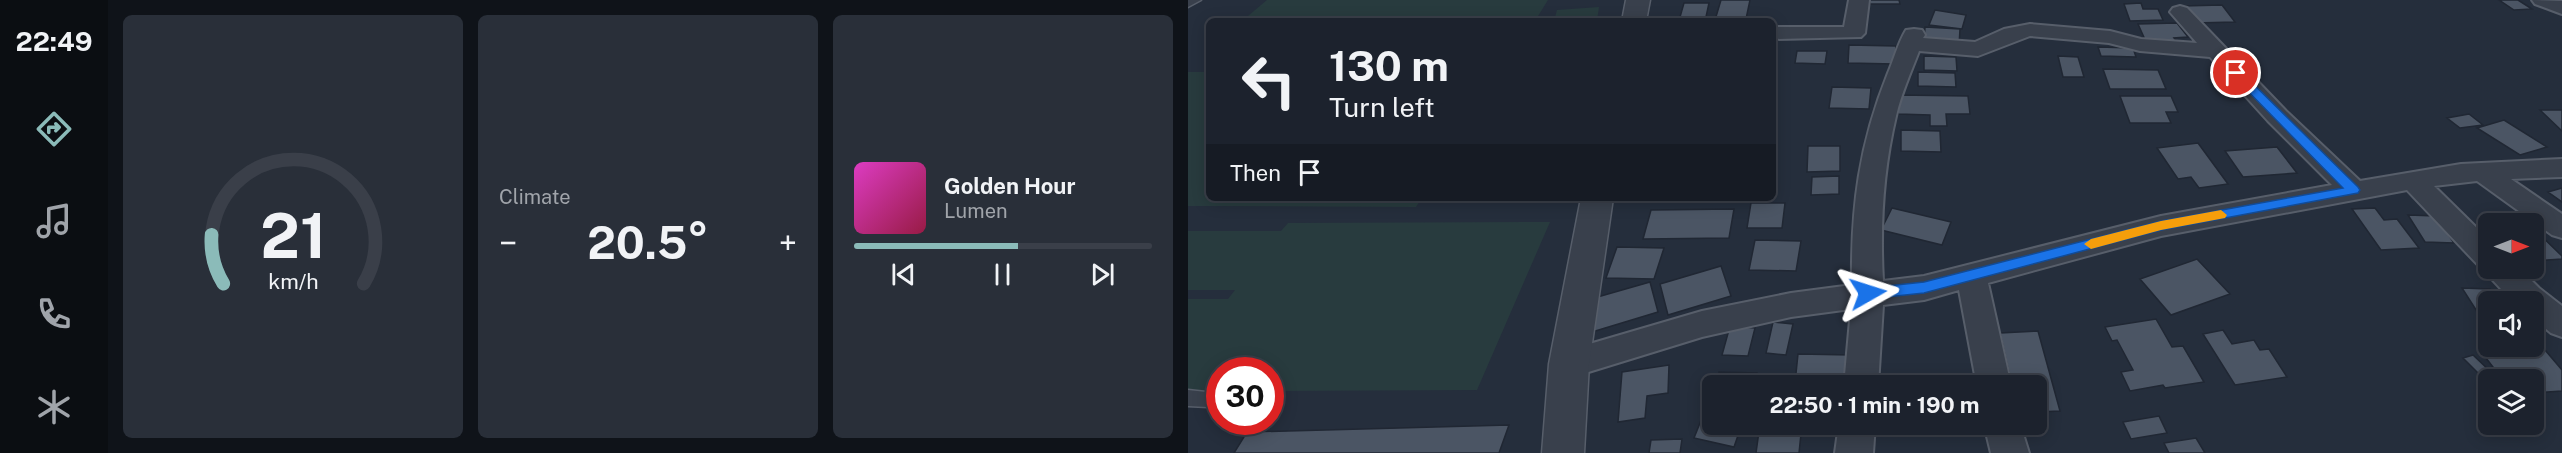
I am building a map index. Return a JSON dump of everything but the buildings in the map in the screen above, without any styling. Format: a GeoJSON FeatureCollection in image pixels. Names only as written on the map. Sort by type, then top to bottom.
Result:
{"type":"FeatureCollection","features":[{"type":"Feature","properties":{"kind":"street"},"geometry":{"type":"LineString","coordinates":[[1635,18],[1638,0]]}},
{"type":"Feature","properties":{"kind":"street"},"geometry":{"type":"LineString","coordinates":[[1776,33],[1854,33],[1859,0]]}},
{"type":"Feature","properties":{"kind":"street"},"geometry":{"type":"LineString","coordinates":[[2542,0],[2562,8]]}},
{"type":"Feature","properties":{"kind":"street"},"geometry":{"type":"LineString","coordinates":[[2180,12],[2289,129],[2354,190]]}},
{"type":"Feature","properties":{"kind":"street"},"geometry":{"type":"LineString","coordinates":[[1861,375],[1868,293],[1866,242],[1871,173],[1884,114],[1912,40],[1978,49],[2012,34],[2030,30],[2110,37],[2140,45],[2214,51]]}},
{"type":"Feature","properties":{"kind":"street"},"geometry":{"type":"LineString","coordinates":[[1569,364],[1702,324],[1791,305],[1868,293],[1924,288],[2161,226],[2413,180],[2482,172],[2562,168]]}},
{"type":"Feature","properties":{"kind":"street"},"geometry":{"type":"LineString","coordinates":[[2482,172],[2562,228]]}},
{"type":"Feature","properties":{"kind":"street"},"geometry":{"type":"LineString","coordinates":[[2413,180],[2478,247]]}},
{"type":"Feature","properties":{"kind":"street"},"geometry":{"type":"LineString","coordinates":[[1563,453],[1569,364],[1596,201]]}},
{"type":"Feature","properties":{"kind":"street"},"geometry":{"type":"LineString","coordinates":[[1971,276],[1992,375]]}},
{"type":"Feature","properties":{"kind":"street"},"geometry":{"type":"LineString","coordinates":[[2511,279],[2528,297],[2562,324]]}},
{"type":"Feature","properties":{"kind":"street"},"geometry":{"type":"LineString","coordinates":[[1854,453],[1856,435]]}},
{"type":"Feature","properties":{"kind":"street"},"geometry":{"type":"LineString","coordinates":[[2004,435],[2010,453]]}},
{"type":"Feature","properties":{"kind":"lane"},"geometry":{"type":"LineString","coordinates":[[1188,4],[1196,0]]}},
{"type":"Feature","properties":{"kind":"lane"},"geometry":{"type":"LineString","coordinates":[[1188,398],[1206,399]]}},
{"type":"Feature","properties":{"kind":"shaded area"},"geometry":{"type":"Polygon","coordinates":[[[1267,0],[1548,0],[1537,18],[1246,18],[1267,0]]]}},
{"type":"Feature","properties":{"kind":"shaded area"},"geometry":{"type":"Polygon","coordinates":[[[1599,7],[1597,18],[1555,18],[1557,10],[1599,7]]]}},
{"type":"Feature","properties":{"kind":"shaded area"},"geometry":{"type":"Polygon","coordinates":[[[1188,72],[1206,72],[1206,201],[1420,201],[1416,207],[1188,206],[1188,72]]]}},
{"type":"Feature","properties":{"kind":"shaded area"},"geometry":{"type":"Polygon","coordinates":[[[1550,222],[1477,390],[1284,391],[1284,357],[1206,357],[1206,391],[1188,391],[1188,299],[1228,299],[1235,290],[1188,290],[1188,231],[1281,231],[1288,223],[1550,222]]]}},
{"type":"Feature","properties":{"kind":"slow traffic"},"geometry":{"type":"LineString","coordinates":[[2091,244],[2161,226],[2221,215]]}},
{"type":"Feature","properties":{"kind":"route"},"geometry":{"type":"LineString","coordinates":[[1868,293],[1924,288],[2161,226],[2354,190],[2289,129],[2236,73]]}}]}
